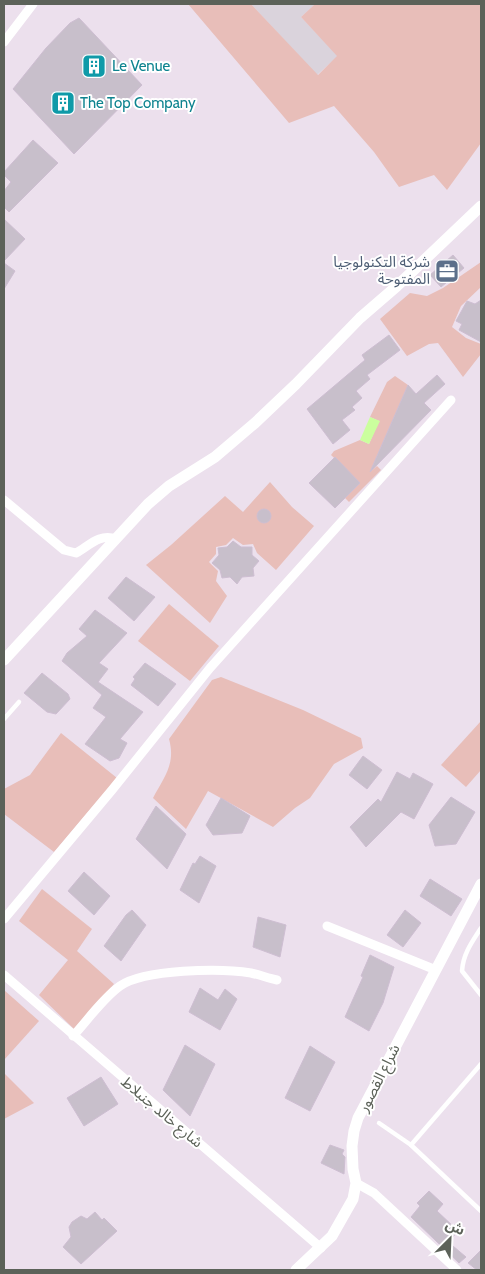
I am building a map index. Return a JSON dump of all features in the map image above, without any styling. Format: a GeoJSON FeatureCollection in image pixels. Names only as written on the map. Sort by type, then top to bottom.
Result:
{"type":"FeatureCollection","features":[{"type":"Feature","properties":{"kind":"main road"},"geometry":{"type":"LineString","coordinates":[[4,660],[148,504],[169,486],[215,457],[255,423],[360,318],[436,250],[481,206]]}},
{"type":"Feature","properties":{"kind":"main road","name":"شراع القصور"},"geometry":{"type":"LineString","coordinates":[[296,1270],[332,1236],[353,1199],[356,1183],[352,1146],[358,1118],[481,884]]}},
{"type":"Feature","properties":{"kind":"street"},"geometry":{"type":"LineString","coordinates":[[4,42],[33,4]]}},
{"type":"Feature","properties":{"kind":"street"},"geometry":{"type":"LineString","coordinates":[[4,919],[112,790],[210,668],[451,400]]}},
{"type":"Feature","properties":{"kind":"street"},"geometry":{"type":"LineString","coordinates":[[4,500],[64,550],[76,552],[100,538],[110,536],[116,538]]}},
{"type":"Feature","properties":{"kind":"street"},"geometry":{"type":"LineString","coordinates":[[327,926],[436,970]]}},
{"type":"Feature","properties":{"kind":"street"},"geometry":{"type":"LineString","coordinates":[[73,1036],[114,991],[138,977],[158,973],[224,971],[251,973],[277,980]]}},
{"type":"Feature","properties":{"kind":"street","name":"شارع خالد جنبلاط"},"geometry":{"type":"LineString","coordinates":[[4,975],[321,1248]]}},
{"type":"Feature","properties":{"kind":"street"},"geometry":{"type":"LineString","coordinates":[[356,1183],[374,1193],[456,1270]]}},
{"type":"Feature","properties":{"kind":"lane"},"geometry":{"type":"LineString","coordinates":[[4,719],[19,702]]}},
{"type":"Feature","properties":{"kind":"lane"},"geometry":{"type":"LineString","coordinates":[[481,928],[468,949],[463,962],[462,972],[481,995]]}},
{"type":"Feature","properties":{"kind":"lane"},"geometry":{"type":"LineString","coordinates":[[411,1145],[481,1064]]}},
{"type":"Feature","properties":{"kind":"lane"},"geometry":{"type":"LineString","coordinates":[[379,1122],[411,1145],[481,1211]]}},
{"type":"Feature","properties":{"kind":"shaded area"},"geometry":{"type":"Polygon","coordinates":[[[188,4],[251,4],[318,75],[337,56],[301,17],[315,4],[481,4],[481,143],[447,190],[434,175],[399,187],[374,152],[334,106],[289,123],[188,4]]]}},
{"type":"Feature","properties":{"kind":"shaded area"},"geometry":{"type":"Polygon","coordinates":[[[251,4],[315,4],[301,17],[338,56],[317,75],[251,4]]]}},
{"type":"Feature","properties":{"kind":"shaded area"},"geometry":{"type":"Polygon","coordinates":[[[481,262],[481,287],[461,306],[452,327],[466,338],[481,344],[481,354],[463,377],[438,343],[429,344],[407,356],[380,319],[410,293],[427,296],[443,288],[481,262]]]}},
{"type":"Feature","properties":{"kind":"shaded area"},"geometry":{"type":"Polygon","coordinates":[[[395,376],[408,385],[370,472],[377,466],[381,470],[349,502],[345,498],[360,483],[331,455],[334,451],[360,440],[369,444],[379,421],[370,417],[387,382],[395,376]]]}},
{"type":"Feature","properties":{"kind":"shaded area"},"geometry":{"type":"Polygon","coordinates":[[[370,417],[380,421],[369,444],[360,440],[370,417]]]}},
{"type":"Feature","properties":{"kind":"shaded area"},"geometry":{"type":"Polygon","coordinates":[[[270,482],[292,507],[314,526],[276,570],[257,553],[253,544],[243,545],[233,538],[226,545],[216,547],[216,554],[209,562],[218,571],[216,581],[227,596],[210,623],[146,565],[225,496],[243,512],[270,482]]]}},
{"type":"Feature","properties":{"kind":"shaded area"},"geometry":{"type":"Polygon","coordinates":[[[169,604],[219,646],[190,681],[138,641],[169,604]]]}},
{"type":"Feature","properties":{"kind":"shaded area"},"geometry":{"type":"Polygon","coordinates":[[[221,677],[303,710],[361,738],[363,748],[334,764],[310,798],[273,827],[208,791],[186,829],[153,798],[165,777],[170,763],[171,748],[169,739],[212,680],[221,677]]]}},
{"type":"Feature","properties":{"kind":"shaded area"},"geometry":{"type":"Polygon","coordinates":[[[481,721],[481,770],[466,787],[441,765],[481,721]]]}},
{"type":"Feature","properties":{"kind":"shaded area"},"geometry":{"type":"Polygon","coordinates":[[[61,733],[117,778],[54,852],[4,814],[4,789],[30,775],[61,733]]]}},
{"type":"Feature","properties":{"kind":"shaded area"},"geometry":{"type":"Polygon","coordinates":[[[42,889],[92,929],[77,951],[114,984],[74,1029],[39,995],[68,960],[19,921],[42,889]]]}},
{"type":"Feature","properties":{"kind":"shaded area"},"geometry":{"type":"Polygon","coordinates":[[[4,990],[39,1021],[4,1060],[4,990]]]}},
{"type":"Feature","properties":{"kind":"shaded area"},"geometry":{"type":"Polygon","coordinates":[[[4,1073],[34,1103],[4,1119],[4,1073]]]}},
{"type":"Feature","properties":{"kind":"building"},"geometry":{"type":"Polygon","coordinates":[[[79,18],[142,85],[74,154],[13,89],[46,48],[70,23],[79,18]]]}},
{"type":"Feature","properties":{"kind":"building"},"geometry":{"type":"Polygon","coordinates":[[[33,140],[58,163],[9,212],[4,207],[4,191],[11,182],[4,175],[4,172],[33,140]]]}},
{"type":"Feature","properties":{"kind":"building"},"geometry":{"type":"Polygon","coordinates":[[[4,219],[25,239],[4,261],[4,219]]]}},
{"type":"Feature","properties":{"kind":"building","name":"شركة التكنولوجيا المفتوحة"},"geometry":{"type":"Polygon","coordinates":[[[453,255],[464,268],[441,287],[430,275],[453,255]]]}},
{"type":"Feature","properties":{"kind":"building"},"geometry":{"type":"Polygon","coordinates":[[[4,263],[15,271],[4,289],[4,263]]]}},
{"type":"Feature","properties":{"kind":"building"},"geometry":{"type":"Polygon","coordinates":[[[481,300],[481,342],[459,330],[462,324],[456,321],[467,301],[475,304],[481,300]]]}},
{"type":"Feature","properties":{"kind":"building"},"geometry":{"type":"Polygon","coordinates":[[[389,335],[400,350],[367,375],[370,379],[356,391],[362,398],[352,407],[355,410],[342,420],[350,430],[333,444],[307,409],[365,360],[362,355],[389,335]]]}},
{"type":"Feature","properties":{"kind":"building"},"geometry":{"type":"Polygon","coordinates":[[[437,375],[445,384],[424,403],[431,410],[370,472],[408,385],[416,394],[437,375]]]}},
{"type":"Feature","properties":{"kind":"building"},"geometry":{"type":"Polygon","coordinates":[[[335,457],[360,483],[335,508],[309,483],[335,457]]]}},
{"type":"Feature","properties":{"kind":"building"},"geometry":{"type":"Polygon","coordinates":[[[264,509],[269,511],[271,516],[269,521],[264,523],[259,521],[257,516],[259,511],[264,509]]]}},
{"type":"Feature","properties":{"kind":"building"},"geometry":{"type":"Polygon","coordinates":[[[233,541],[241,547],[252,547],[252,555],[259,561],[253,568],[254,576],[242,577],[237,584],[230,577],[222,578],[220,570],[212,563],[219,555],[218,548],[227,547],[233,541]]]}},
{"type":"Feature","properties":{"kind":"building"},"geometry":{"type":"Polygon","coordinates":[[[126,577],[155,597],[134,621],[108,598],[126,577]]]}},
{"type":"Feature","properties":{"kind":"building"},"geometry":{"type":"Polygon","coordinates":[[[95,610],[127,633],[99,663],[108,669],[98,682],[143,712],[120,739],[127,743],[119,758],[110,761],[85,744],[106,717],[93,708],[102,695],[62,661],[67,653],[87,636],[79,629],[95,610]]]}},
{"type":"Feature","properties":{"kind":"building"},"geometry":{"type":"Polygon","coordinates":[[[145,663],[176,684],[158,706],[131,685],[135,679],[133,677],[145,663]]]}},
{"type":"Feature","properties":{"kind":"building"},"geometry":{"type":"Polygon","coordinates":[[[42,673],[68,694],[70,699],[56,714],[47,712],[24,693],[42,673]]]}},
{"type":"Feature","properties":{"kind":"building"},"geometry":{"type":"Polygon","coordinates":[[[363,756],[382,770],[367,789],[349,775],[363,756]]]}},
{"type":"Feature","properties":{"kind":"building"},"geometry":{"type":"Polygon","coordinates":[[[397,772],[410,779],[413,773],[433,784],[414,819],[401,812],[366,847],[350,827],[378,799],[381,802],[397,772]]]}},
{"type":"Feature","properties":{"kind":"building"},"geometry":{"type":"Polygon","coordinates":[[[451,797],[475,812],[456,844],[435,846],[429,825],[451,797]]]}},
{"type":"Feature","properties":{"kind":"building"},"geometry":{"type":"Polygon","coordinates":[[[221,798],[250,816],[242,833],[213,835],[206,825],[221,798]]]}},
{"type":"Feature","properties":{"kind":"building"},"geometry":{"type":"Polygon","coordinates":[[[156,806],[186,834],[167,869],[136,839],[156,806]]]}},
{"type":"Feature","properties":{"kind":"building"},"geometry":{"type":"Polygon","coordinates":[[[200,856],[216,866],[199,903],[180,890],[193,863],[195,864],[200,856]]]}},
{"type":"Feature","properties":{"kind":"building"},"geometry":{"type":"Polygon","coordinates":[[[84,872],[110,896],[94,915],[68,891],[84,872]]]}},
{"type":"Feature","properties":{"kind":"building"},"geometry":{"type":"Polygon","coordinates":[[[430,879],[462,899],[451,916],[420,896],[430,879]]]}},
{"type":"Feature","properties":{"kind":"building"},"geometry":{"type":"Polygon","coordinates":[[[132,910],[146,925],[121,961],[104,946],[126,915],[132,910]]]}},
{"type":"Feature","properties":{"kind":"building"},"geometry":{"type":"Polygon","coordinates":[[[405,910],[421,923],[403,947],[387,935],[405,910]]]}},
{"type":"Feature","properties":{"kind":"building"},"geometry":{"type":"Polygon","coordinates":[[[258,917],[286,925],[280,957],[253,947],[258,917]]]}},
{"type":"Feature","properties":{"kind":"building"},"geometry":{"type":"Polygon","coordinates":[[[370,955],[394,967],[383,1003],[369,1031],[345,1017],[363,977],[361,976],[370,955]]]}},
{"type":"Feature","properties":{"kind":"building"},"geometry":{"type":"Polygon","coordinates":[[[200,988],[218,1000],[225,989],[237,999],[220,1030],[189,1012],[200,988]]]}},
{"type":"Feature","properties":{"kind":"building"},"geometry":{"type":"Polygon","coordinates":[[[185,1045],[215,1064],[190,1116],[163,1090],[185,1045]]]}},
{"type":"Feature","properties":{"kind":"building"},"geometry":{"type":"Polygon","coordinates":[[[310,1046],[335,1062],[310,1111],[285,1098],[310,1046]]]}},
{"type":"Feature","properties":{"kind":"building"},"geometry":{"type":"Polygon","coordinates":[[[101,1077],[118,1104],[84,1126],[67,1098],[101,1077]]]}},
{"type":"Feature","properties":{"kind":"building"},"geometry":{"type":"Polygon","coordinates":[[[330,1145],[344,1150],[342,1154],[345,1157],[344,1174],[321,1163],[330,1145]]]}},
{"type":"Feature","properties":{"kind":"building"},"geometry":{"type":"Polygon","coordinates":[[[429,1191],[443,1204],[437,1211],[455,1228],[454,1236],[447,1241],[466,1257],[459,1263],[411,1217],[420,1206],[417,1203],[429,1191]]]}},
{"type":"Feature","properties":{"kind":"building"},"geometry":{"type":"Polygon","coordinates":[[[95,1212],[117,1231],[81,1264],[63,1247],[71,1237],[69,1227],[72,1222],[81,1216],[87,1219],[95,1212]]]}},
{"type":"Feature","properties":{"kind":"building"},"geometry":{"type":"Polygon","coordinates":[[[481,1250],[481,1270],[477,1270],[468,1263],[481,1250]]]}},
{"type":"Feature","properties":{"kind":"place","name":"Le Venue"},"geometry":{"type":"Point","coordinates":[94,66]}},
{"type":"Feature","properties":{"kind":"place","name":"The Top Company"},"geometry":{"type":"Point","coordinates":[63,103]}},
{"type":"Feature","properties":{"kind":"place","name":"شركة التكنولوجيا المفتوحة"},"geometry":{"type":"Point","coordinates":[447,271]}}]}
